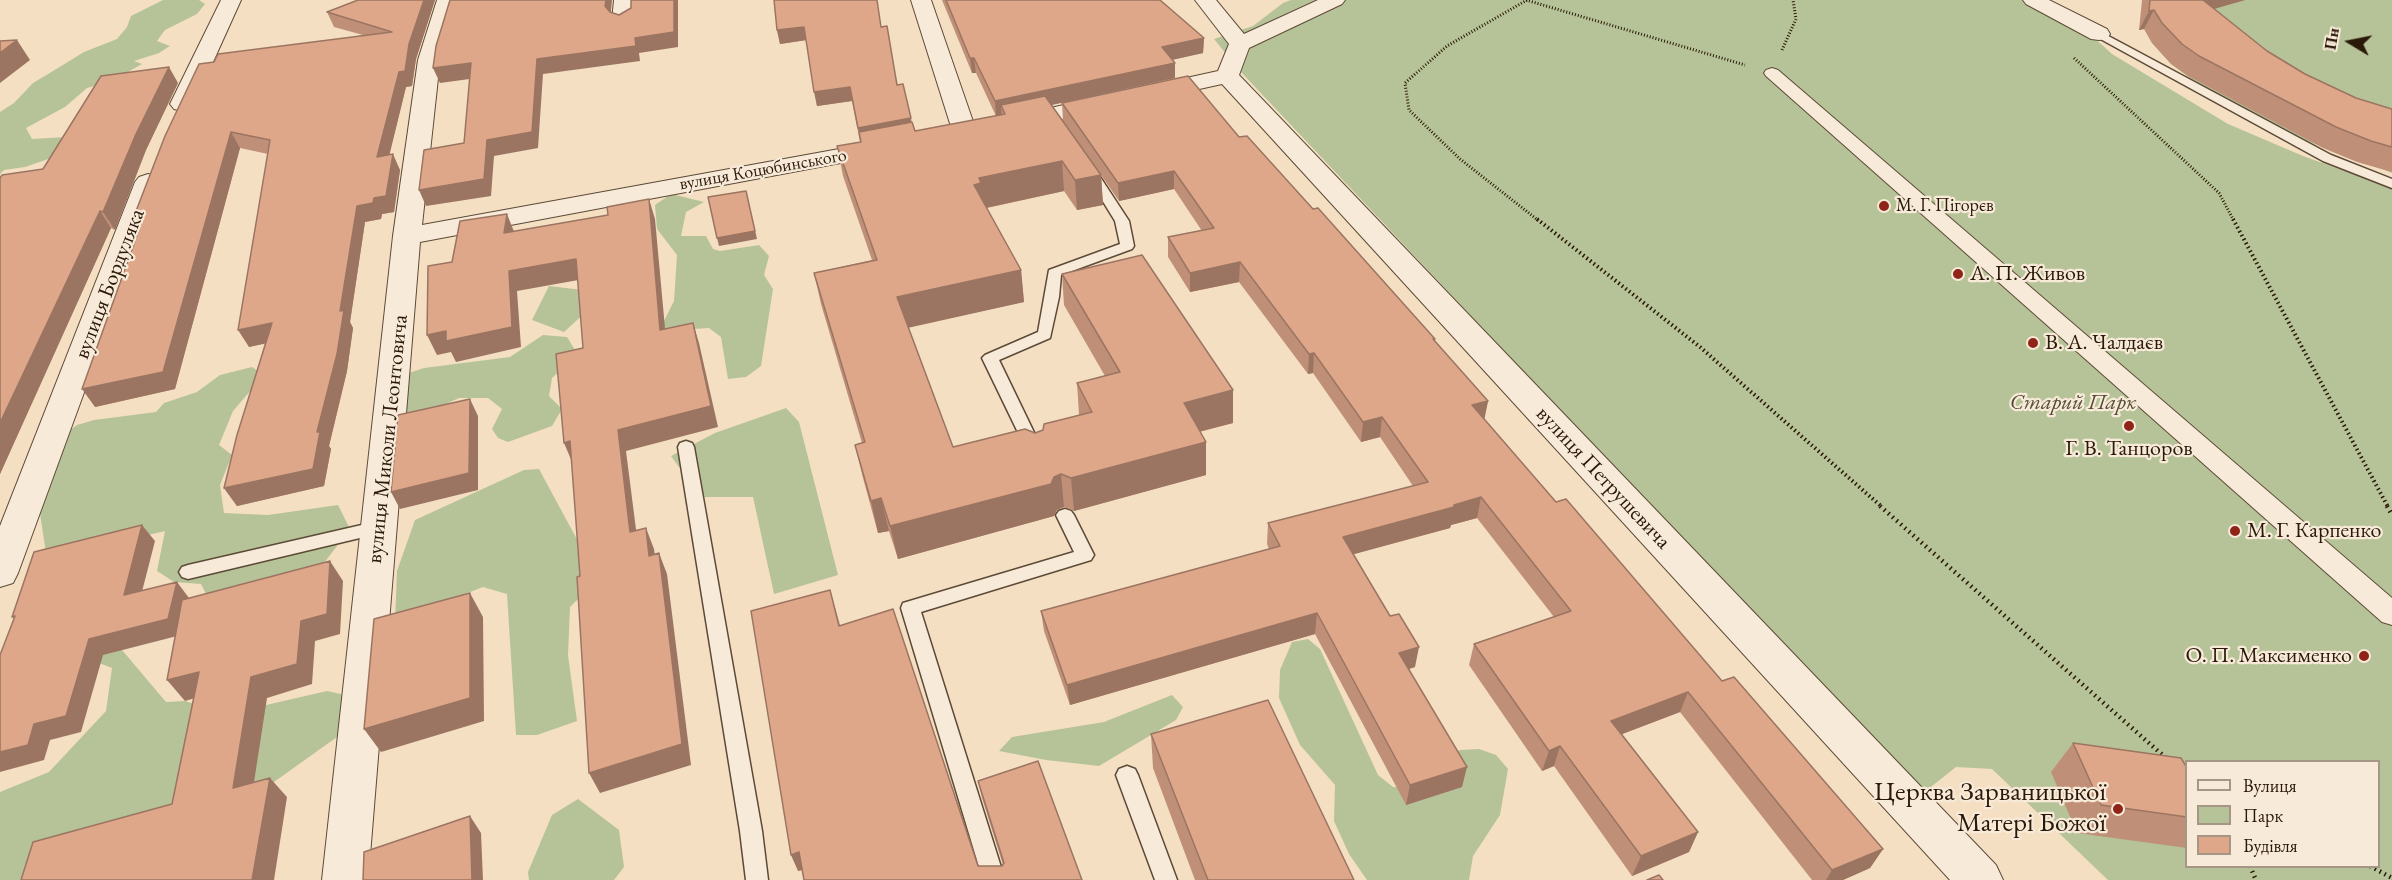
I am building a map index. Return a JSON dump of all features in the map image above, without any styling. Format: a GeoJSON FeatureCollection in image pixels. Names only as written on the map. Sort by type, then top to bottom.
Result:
{"type":"FeatureCollection","features":[{"type":"Feature","properties":{"kind":"street"},"geometry":{"type":"LineString","coordinates":[[170,130],[231,0]]}},
{"type":"Feature","properties":{"kind":"street","name":"вулиця Миколи Леонтовича"},"geometry":{"type":"LineString","coordinates":[[345,880],[407,236],[429,60],[447,0]]}},
{"type":"Feature","properties":{"kind":"street"},"geometry":{"type":"LineString","coordinates":[[623,21],[624,0]]}},
{"type":"Feature","properties":{"kind":"street"},"geometry":{"type":"LineString","coordinates":[[921,0],[954,135],[1054,119],[1227,76],[1240,44],[1335,0]]}},
{"type":"Feature","properties":{"kind":"street"},"geometry":{"type":"LineString","coordinates":[[1205,0],[1240,44]]}},
{"type":"Feature","properties":{"kind":"street"},"geometry":{"type":"LineString","coordinates":[[2033,0],[2098,34]]}},
{"type":"Feature","properties":{"kind":"street"},"geometry":{"type":"LineString","coordinates":[[1772,73],[2392,614]]}},
{"type":"Feature","properties":{"kind":"street","name":"вулиця Петрушевича"},"geometry":{"type":"LineString","coordinates":[[1227,76],[1980,880]]}},
{"type":"Feature","properties":{"kind":"street","name":"вулиця Коцюбинського"},"geometry":{"type":"LineString","coordinates":[[407,236],[907,144]]}},
{"type":"Feature","properties":{"kind":"street","name":"вулиця Бордуляка"},"geometry":{"type":"LineString","coordinates":[[0,573],[156,162]]}},
{"type":"Feature","properties":{"kind":"lane"},"geometry":{"type":"LineString","coordinates":[[2098,34],[2327,158],[2392,184]]}},
{"type":"Feature","properties":{"kind":"lane"},"geometry":{"type":"LineString","coordinates":[[1038,458],[990,358],[1045,335],[1054,273],[1131,251],[1122,221],[1084,161]]}},
{"type":"Feature","properties":{"kind":"lane"},"geometry":{"type":"LineString","coordinates":[[686,447],[751,831],[757,880]]}},
{"type":"Feature","properties":{"kind":"lane"},"geometry":{"type":"LineString","coordinates":[[994,880],[910,609],[1085,555],[1065,514]]}},
{"type":"Feature","properties":{"kind":"lane"},"geometry":{"type":"LineString","coordinates":[[188,572],[379,527]]}},
{"type":"Feature","properties":{"kind":"lane"},"geometry":{"type":"LineString","coordinates":[[1127,775],[1166,880]]}},
{"type":"Feature","properties":{"kind":"path"},"geometry":{"type":"LineString","coordinates":[[1793,0],[1796,19],[1772,73],[1526,0],[1447,45],[1405,83],[1409,110],[1460,159],[1700,347],[2166,758]]}},
{"type":"Feature","properties":{"kind":"path"},"geometry":{"type":"LineString","coordinates":[[2073,56],[2219,193],[2392,515]]}},
{"type":"Feature","properties":{"kind":"path"},"geometry":{"type":"LineString","coordinates":[[2372,868],[2392,878]]}},
{"type":"Feature","properties":{"kind":"green space"},"geometry":{"type":"Polygon","coordinates":[[[163,0],[199,0],[205,4],[197,14],[165,30],[157,41],[170,46],[159,53],[134,61],[142,64],[110,82],[87,88],[65,107],[26,128],[32,139],[67,137],[57,156],[25,167],[4,170],[0,174],[0,112],[14,103],[33,83],[84,52],[117,39],[127,27],[131,16],[163,0]]]}},
{"type":"Feature","properties":{"kind":"green space","name":"Старий Парк"},"geometry":{"type":"Polygon","coordinates":[[[1291,0],[2033,0],[2079,24],[2112,54],[2228,124],[2303,156],[2392,188],[2392,880],[2108,880],[1992,769],[1956,767],[1922,794],[1240,71],[1214,39],[1253,26],[1283,3],[1291,0]]]}},
{"type":"Feature","properties":{"kind":"green space"},"geometry":{"type":"Polygon","coordinates":[[[2144,0],[2392,0],[2392,173],[2296,137],[2202,87],[2171,64],[2152,43],[2142,25],[2144,0]]]}},
{"type":"Feature","properties":{"kind":"green space"},"geometry":{"type":"Polygon","coordinates":[[[671,194],[704,202],[686,212],[681,236],[706,236],[713,249],[720,251],[759,245],[769,256],[764,275],[773,289],[761,366],[746,377],[728,379],[721,337],[709,328],[659,331],[674,301],[677,255],[657,229],[655,205],[671,194]]]}},
{"type":"Feature","properties":{"kind":"green space"},"geometry":{"type":"Polygon","coordinates":[[[549,286],[591,291],[587,311],[564,332],[532,320],[549,286]]]}},
{"type":"Feature","properties":{"kind":"green space"},"geometry":{"type":"Polygon","coordinates":[[[543,335],[567,337],[578,355],[552,378],[549,396],[562,409],[552,426],[508,442],[498,438],[492,429],[502,409],[488,398],[459,398],[418,417],[388,421],[394,378],[424,368],[510,357],[543,335]]]}},
{"type":"Feature","properties":{"kind":"green space"},"geometry":{"type":"Polygon","coordinates":[[[252,367],[264,375],[233,411],[219,445],[232,455],[220,485],[224,513],[268,515],[338,505],[350,529],[314,576],[215,612],[201,584],[174,582],[157,571],[165,531],[60,556],[46,553],[33,467],[49,445],[77,425],[94,420],[156,412],[164,403],[197,392],[220,375],[252,367]]]}},
{"type":"Feature","properties":{"kind":"green space"},"geometry":{"type":"Polygon","coordinates":[[[786,408],[799,422],[838,575],[774,594],[753,497],[701,497],[671,456],[715,433],[786,408]]]}},
{"type":"Feature","properties":{"kind":"green space"},"geometry":{"type":"Polygon","coordinates":[[[539,469],[580,545],[585,592],[570,607],[568,655],[577,721],[537,735],[516,735],[507,594],[483,587],[395,621],[397,571],[415,520],[524,470],[539,469]]]}},
{"type":"Feature","properties":{"kind":"green space"},"geometry":{"type":"Polygon","coordinates":[[[110,623],[122,650],[166,702],[185,701],[227,714],[327,691],[341,694],[350,716],[344,732],[253,797],[42,880],[0,880],[0,792],[49,772],[106,711],[112,668],[55,646],[110,623]]]}},
{"type":"Feature","properties":{"kind":"green space"},"geometry":{"type":"Polygon","coordinates":[[[1308,639],[1320,649],[1378,775],[1393,787],[1411,788],[1431,766],[1460,750],[1479,749],[1496,755],[1508,769],[1500,815],[1473,856],[1469,880],[1367,880],[1349,854],[1334,821],[1335,785],[1300,745],[1279,698],[1280,670],[1292,642],[1308,639]]]}},
{"type":"Feature","properties":{"kind":"green space"},"geometry":{"type":"Polygon","coordinates":[[[1172,695],[1183,707],[1176,720],[1099,766],[1046,760],[999,751],[1012,737],[1104,722],[1172,695]]]}},
{"type":"Feature","properties":{"kind":"green space"},"geometry":{"type":"Polygon","coordinates":[[[578,799],[619,830],[624,867],[614,880],[529,880],[528,872],[552,815],[578,799]]]}},
{"type":"Feature","properties":{"kind":"building"},"geometry":{"type":"Polygon","coordinates":[[[358,0],[424,0],[409,44],[405,71],[399,72],[377,157],[393,154],[386,196],[374,198],[373,203],[357,206],[340,311],[344,310],[337,354],[317,432],[320,432],[313,469],[224,488],[237,435],[272,323],[238,330],[270,140],[231,132],[163,372],[82,389],[140,227],[131,224],[165,136],[199,64],[214,62],[218,54],[392,32],[327,12],[358,0]]]}},
{"type":"Feature","properties":{"kind":"building"},"geometry":{"type":"Polygon","coordinates":[[[450,0],[606,0],[605,6],[610,12],[619,15],[631,8],[631,0],[674,0],[674,32],[635,38],[636,46],[537,59],[532,132],[487,140],[484,179],[419,190],[424,150],[464,143],[471,63],[433,68],[436,46],[450,0]]]}},
{"type":"Feature","properties":{"kind":"building"},"geometry":{"type":"Polygon","coordinates":[[[774,0],[877,0],[881,27],[887,26],[897,85],[903,84],[911,118],[858,128],[850,87],[814,92],[804,27],[777,30],[774,0]]]}},
{"type":"Feature","properties":{"kind":"building"},"geometry":{"type":"Polygon","coordinates":[[[946,0],[1160,0],[1204,38],[1162,47],[1175,63],[995,101],[974,58],[970,58],[946,0]]]}},
{"type":"Feature","properties":{"kind":"building"},"geometry":{"type":"Polygon","coordinates":[[[2150,0],[2203,0],[2267,51],[2305,74],[2356,98],[2392,109],[2392,147],[2336,127],[2199,56],[2182,44],[2162,23],[2154,10],[2149,11],[2150,0]]]}},
{"type":"Feature","properties":{"kind":"building"},"geometry":{"type":"Polygon","coordinates":[[[17,40],[0,53],[0,41],[17,40]]]}},
{"type":"Feature","properties":{"kind":"building"},"geometry":{"type":"Polygon","coordinates":[[[169,67],[136,134],[103,212],[100,211],[0,423],[0,178],[2,175],[43,169],[101,76],[169,67]]]}},
{"type":"Feature","properties":{"kind":"building"},"geometry":{"type":"Polygon","coordinates":[[[1188,76],[1239,137],[1247,136],[1313,209],[1318,208],[1435,339],[1433,339],[1488,401],[1472,405],[1556,502],[1566,499],[1722,681],[1734,677],[1883,849],[1832,870],[1688,692],[1611,721],[1698,832],[1641,856],[1560,746],[1549,751],[1474,644],[1571,611],[1481,497],[1454,505],[1454,507],[1343,537],[1390,616],[1399,614],[1419,647],[1399,653],[1467,767],[1410,785],[1317,613],[1067,685],[1041,611],[1280,546],[1268,523],[1428,482],[1382,417],[1363,422],[1314,353],[1309,354],[1240,262],[1190,273],[1168,237],[1214,228],[1174,171],[1118,183],[1062,103],[1188,76]]]}},
{"type":"Feature","properties":{"kind":"building"},"geometry":{"type":"Polygon","coordinates":[[[1045,96],[1101,175],[1075,180],[1062,161],[979,178],[981,183],[974,185],[1021,270],[897,297],[953,447],[1025,429],[1035,433],[1043,430],[1044,424],[1092,412],[1077,383],[1120,372],[1062,274],[1142,255],[1233,390],[1184,403],[1206,442],[1071,478],[1061,474],[1054,477],[1051,484],[890,526],[881,498],[871,501],[855,445],[865,442],[814,273],[877,260],[837,146],[861,142],[859,132],[912,122],[915,131],[1005,114],[1001,105],[1045,96]]]}},
{"type":"Feature","properties":{"kind":"building"},"geometry":{"type":"Polygon","coordinates":[[[746,191],[755,231],[717,238],[708,197],[746,191]]]}},
{"type":"Feature","properties":{"kind":"building"},"geometry":{"type":"Polygon","coordinates":[[[649,199],[660,330],[693,323],[711,406],[618,430],[630,532],[646,528],[649,556],[659,553],[682,744],[589,773],[577,577],[580,576],[570,441],[564,443],[556,354],[583,348],[576,259],[509,271],[512,327],[446,341],[446,331],[427,335],[428,266],[452,262],[460,221],[507,214],[504,233],[608,215],[607,207],[649,199]]]}},
{"type":"Feature","properties":{"kind":"building"},"geometry":{"type":"Polygon","coordinates":[[[470,399],[469,473],[391,492],[398,415],[470,399]]]}},
{"type":"Feature","properties":{"kind":"building"},"geometry":{"type":"Polygon","coordinates":[[[142,525],[124,595],[177,582],[168,619],[89,639],[66,716],[34,724],[28,745],[0,752],[0,655],[15,616],[12,617],[34,552],[142,525]]]}},
{"type":"Feature","properties":{"kind":"building"},"geometry":{"type":"Polygon","coordinates":[[[330,561],[327,614],[301,621],[297,664],[251,677],[233,788],[270,778],[252,880],[21,880],[33,842],[172,804],[199,672],[167,680],[182,600],[330,561]]]}},
{"type":"Feature","properties":{"kind":"building"},"geometry":{"type":"Polygon","coordinates":[[[830,590],[839,626],[893,609],[978,866],[1002,866],[1004,863],[978,781],[1038,761],[1082,880],[804,880],[799,852],[791,855],[751,611],[830,590]]]}},
{"type":"Feature","properties":{"kind":"building"},"geometry":{"type":"Polygon","coordinates":[[[470,593],[470,698],[364,729],[374,619],[470,593]]]}},
{"type":"Feature","properties":{"kind":"building"},"geometry":{"type":"Polygon","coordinates":[[[1268,700],[1354,880],[1208,880],[1151,734],[1268,700]]]}},
{"type":"Feature","properties":{"kind":"building"},"geometry":{"type":"Polygon","coordinates":[[[2073,743],[2181,758],[2185,765],[2185,817],[2101,805],[2073,743]]]}},
{"type":"Feature","properties":{"kind":"building"},"geometry":{"type":"Polygon","coordinates":[[[470,816],[472,880],[363,880],[364,852],[470,816]]]}},
{"type":"Feature","properties":{"kind":"building"},"geometry":{"type":"Polygon","coordinates":[[[1659,875],[1663,880],[1647,880],[1659,875]]]}},
{"type":"Feature","properties":{"kind":"place","name":"М. Г. Пігорєв"},"geometry":{"type":"Point","coordinates":[1884,206]}},
{"type":"Feature","properties":{"kind":"place","name":"А. П. Живов"},"geometry":{"type":"Point","coordinates":[1958,274]}},
{"type":"Feature","properties":{"kind":"place","name":"В. А. Чалдаєв"},"geometry":{"type":"Point","coordinates":[2033,343]}},
{"type":"Feature","properties":{"kind":"place","name":"Г. В. Танцоров"},"geometry":{"type":"Point","coordinates":[2129,426]}},
{"type":"Feature","properties":{"kind":"place","name":"М. Г. Карпенко"},"geometry":{"type":"Point","coordinates":[2235,531]}},
{"type":"Feature","properties":{"kind":"place","name":"О. П. Максименко"},"geometry":{"type":"Point","coordinates":[2364,656]}},
{"type":"Feature","properties":{"kind":"place","name":"Церква Зарваницької Матері Божої"},"geometry":{"type":"Point","coordinates":[2118,809]}}]}
